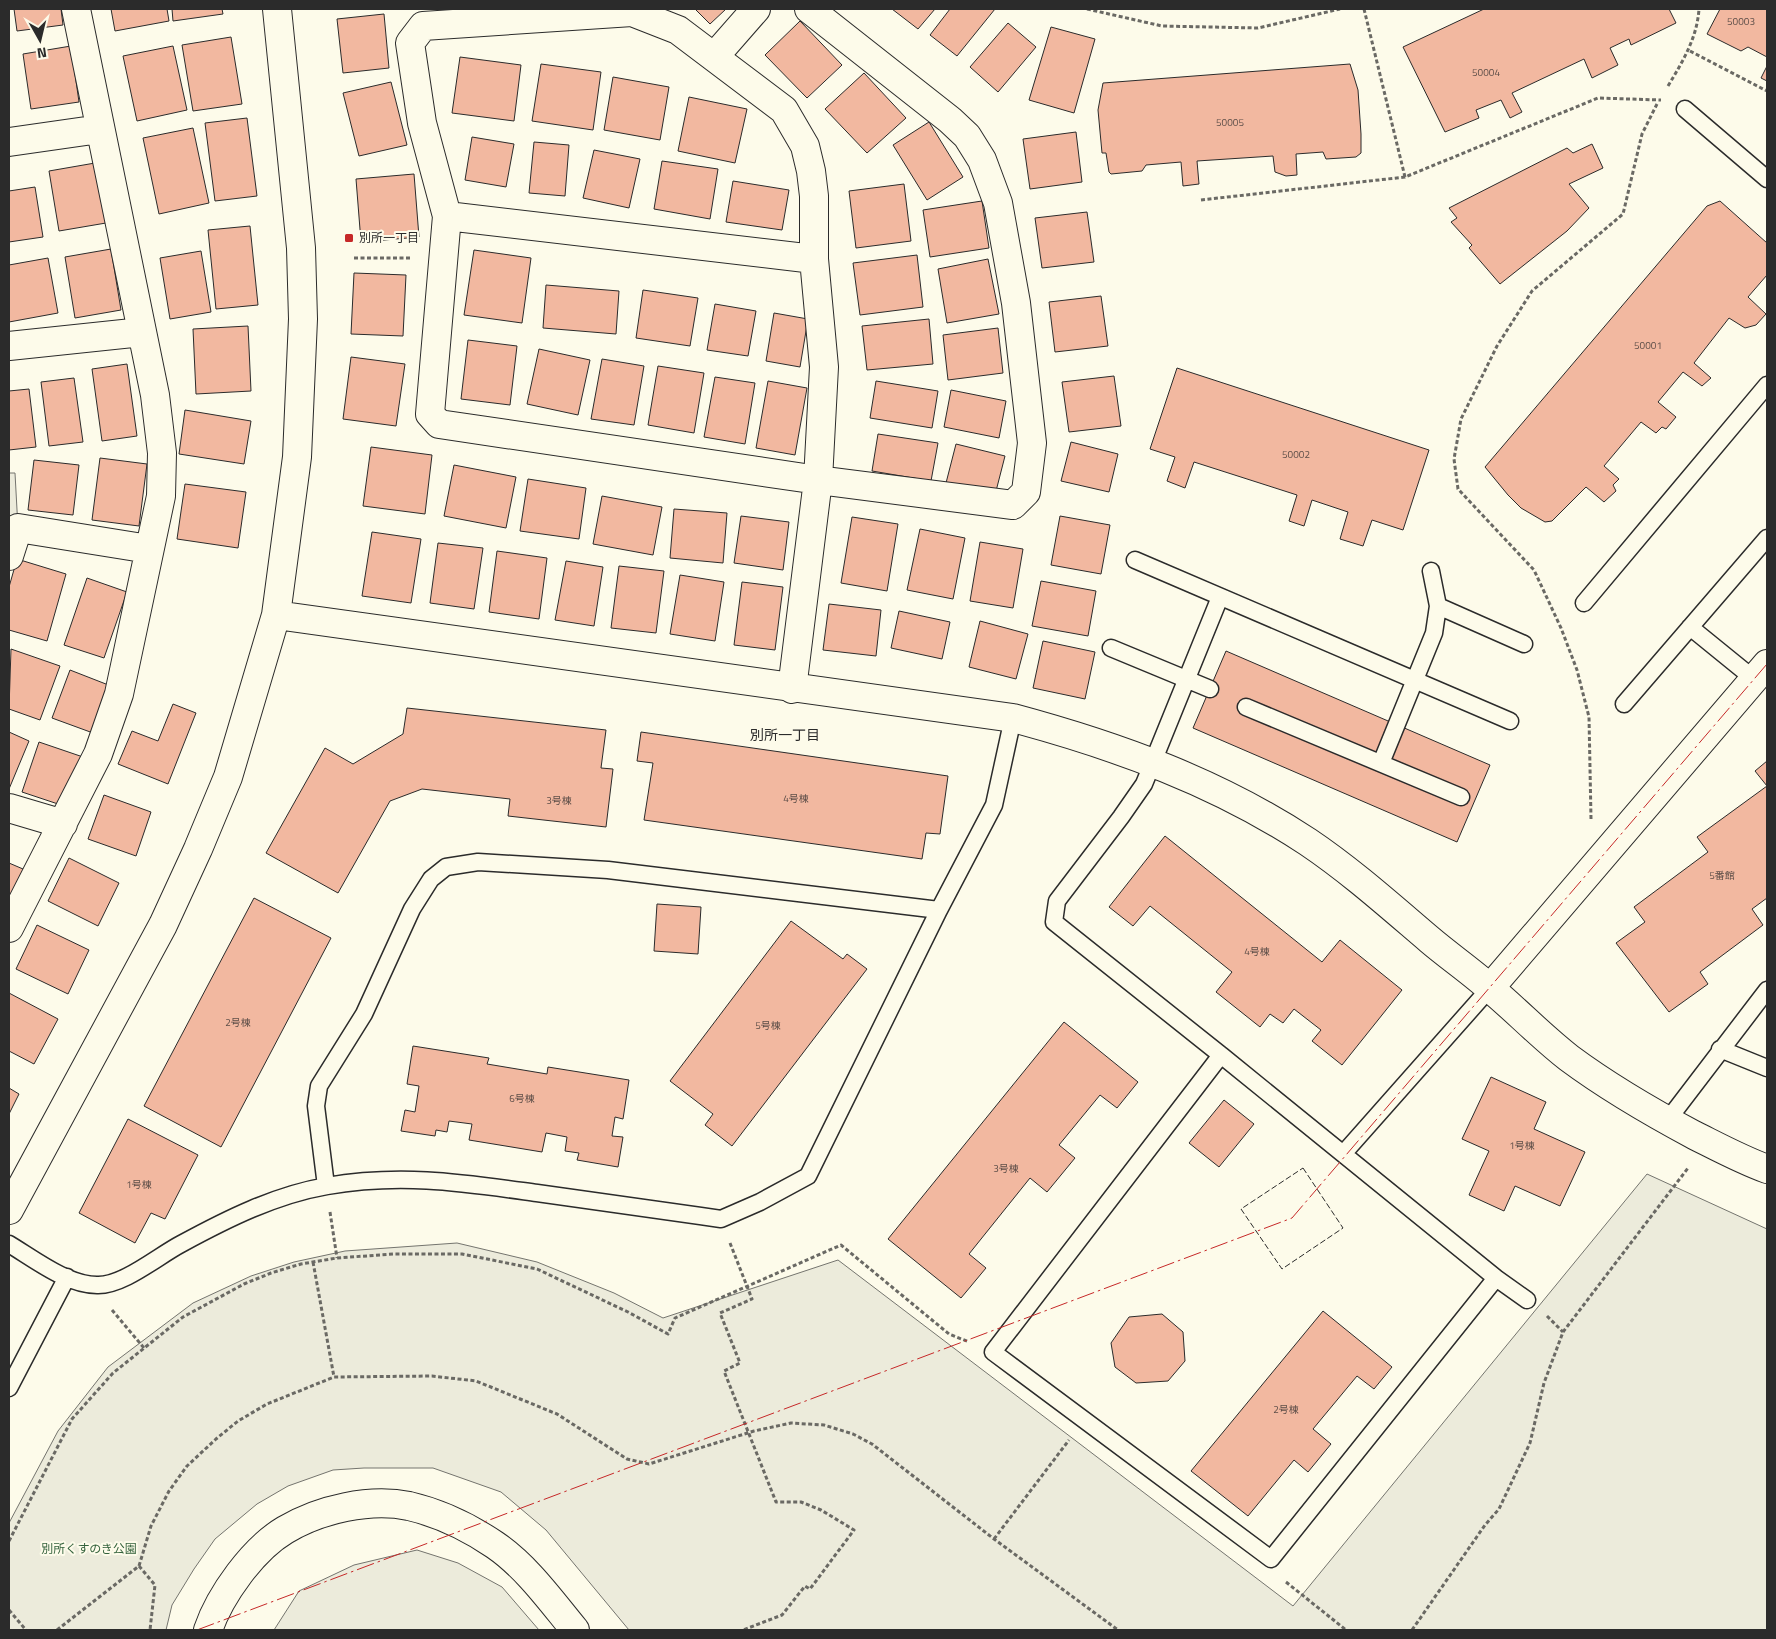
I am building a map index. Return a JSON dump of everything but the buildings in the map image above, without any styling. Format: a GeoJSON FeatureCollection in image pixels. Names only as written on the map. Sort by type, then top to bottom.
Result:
{"type":"FeatureCollection","features":[{"type":"Feature","properties":{"kind":"street"},"geometry":{"type":"LineString","coordinates":[[9,928],[98,754],[119,694],[161,496],[162,453],[155,395],[76,9]]}},
{"type":"Feature","properties":{"kind":"street"},"geometry":{"type":"LineString","coordinates":[[9,1210],[163,925],[198,849],[228,777],[276,615],[297,457],[303,320],[302,248],[277,9]]}},
{"type":"Feature","properties":{"kind":"street"},"geometry":{"type":"LineString","coordinates":[[714,57],[756,9]]}},
{"type":"Feature","properties":{"kind":"street"},"geometry":{"type":"LineString","coordinates":[[792,688],[818,480],[824,367],[814,258],[814,196],[805,146],[784,110],[678,30],[632,10],[422,26],[410,43],[422,123],[447,216],[430,414],[439,424],[818,480],[1013,506],[1026,492],[1032,443],[1016,303],[1000,213],[982,160],[967,136],[950,120],[809,9]]}},
{"type":"Feature","properties":{"kind":"street"},"geometry":{"type":"LineString","coordinates":[[9,142],[100,129]]}},
{"type":"Feature","properties":{"kind":"street"},"geometry":{"type":"LineString","coordinates":[[447,216],[814,258]]}},
{"type":"Feature","properties":{"kind":"street"},"geometry":{"type":"LineString","coordinates":[[9,346],[142,332]]}},
{"type":"Feature","properties":{"kind":"street"},"geometry":{"type":"LineString","coordinates":[[9,556],[18,528],[149,549]]}},
{"type":"Feature","properties":{"kind":"street"},"geometry":{"type":"LineString","coordinates":[[276,615],[1013,718],[1083,737],[1152,762],[1202,783],[1253,809],[1308,842],[1368,888],[1490,988],[1568,1057],[1613,1088],[1667,1121],[1767,1169]]}},
{"type":"Feature","properties":{"kind":"street"},"geometry":{"type":"LineString","coordinates":[[1490,988],[1761,672]]}},
{"type":"Feature","properties":{"kind":"street"},"geometry":{"type":"LineString","coordinates":[[9,808],[62,824]]}},
{"type":"Feature","properties":{"kind":"street"},"geometry":{"type":"LineString","coordinates":[[208,1630],[226,1594],[240,1573],[271,1540],[285,1529],[330,1512],[364,1505],[388,1504],[410,1506],[445,1517],[497,1546],[537,1584],[575,1630]]}},
{"type":"Feature","properties":{"kind":"lane"},"geometry":{"type":"LineString","coordinates":[[1685,109],[1767,180]]}},
{"type":"Feature","properties":{"kind":"lane"},"geometry":{"type":"LineString","coordinates":[[1584,603],[1767,385]]}},
{"type":"Feature","properties":{"kind":"lane"},"geometry":{"type":"LineString","coordinates":[[1624,704],[1767,538]]}},
{"type":"Feature","properties":{"kind":"lane"},"geometry":{"type":"LineString","coordinates":[[1135,560],[1510,721]]}},
{"type":"Feature","properties":{"kind":"lane"},"geometry":{"type":"LineString","coordinates":[[1381,763],[1434,633],[1438,606],[1431,571]]}},
{"type":"Feature","properties":{"kind":"lane"},"geometry":{"type":"LineString","coordinates":[[1220,597],[1144,784],[1057,901],[1054,922],[1496,1278],[1527,1300]]}},
{"type":"Feature","properties":{"kind":"lane"},"geometry":{"type":"LineString","coordinates":[[1438,606],[1524,644]]}},
{"type":"Feature","properties":{"kind":"lane"},"geometry":{"type":"LineString","coordinates":[[1690,626],[1761,672]]}},
{"type":"Feature","properties":{"kind":"lane"},"geometry":{"type":"LineString","coordinates":[[1111,648],[1210,689]]}},
{"type":"Feature","properties":{"kind":"lane"},"geometry":{"type":"LineString","coordinates":[[1246,706],[1461,797]]}},
{"type":"Feature","properties":{"kind":"lane"},"geometry":{"type":"LineString","coordinates":[[9,1244],[67,1277],[98,1286],[110,1283],[242,1213],[282,1197],[326,1186],[379,1179],[438,1180],[721,1219],[760,1202],[808,1176],[939,910],[994,805],[1013,718]]}},
{"type":"Feature","properties":{"kind":"lane"},"geometry":{"type":"LineString","coordinates":[[326,1186],[316,1106],[319,1086],[364,1014],[412,909],[431,879],[446,867],[478,862],[608,870],[939,910]]}},
{"type":"Feature","properties":{"kind":"lane"},"geometry":{"type":"LineString","coordinates":[[1343,1154],[1490,988]]}},
{"type":"Feature","properties":{"kind":"lane"},"geometry":{"type":"LineString","coordinates":[[1667,1121],[1720,1049],[1767,990]]}},
{"type":"Feature","properties":{"kind":"lane"},"geometry":{"type":"LineString","coordinates":[[1720,1049],[1767,1068]]}},
{"type":"Feature","properties":{"kind":"lane"},"geometry":{"type":"LineString","coordinates":[[1221,1055],[993,1352],[1271,1559],[1496,1278]]}},
{"type":"Feature","properties":{"kind":"lane"},"geometry":{"type":"LineString","coordinates":[[9,1388],[67,1277]]}},
{"type":"Feature","properties":{"kind":"path"},"geometry":{"type":"LineString","coordinates":[[1087,9],[1162,26],[1258,28],[1340,9]]}},
{"type":"Feature","properties":{"kind":"path"},"geometry":{"type":"LineString","coordinates":[[1364,9],[1404,177]]}},
{"type":"Feature","properties":{"kind":"path"},"geometry":{"type":"LineString","coordinates":[[1591,825],[1589,717],[1570,654],[1534,570],[1458,490],[1454,459],[1461,419],[1497,346],[1532,291],[1623,214],[1642,134],[1690,51],[1699,9]]}},
{"type":"Feature","properties":{"kind":"path"},"geometry":{"type":"LineString","coordinates":[[1690,51],[1767,91]]}},
{"type":"Feature","properties":{"kind":"path"},"geometry":{"type":"LineString","coordinates":[[1201,200],[1404,177],[1598,98],[1660,100]]}},
{"type":"Feature","properties":{"kind":"path"},"geometry":{"type":"LineString","coordinates":[[354,258],[444,257]]}},
{"type":"Feature","properties":{"kind":"path"},"geometry":{"type":"LineString","coordinates":[[1412,1630],[1485,1525],[1499,1509],[1530,1443],[1544,1383],[1563,1332],[1694,1160]]}},
{"type":"Feature","properties":{"kind":"path"},"geometry":{"type":"LineString","coordinates":[[329,1207],[337,1258]]}},
{"type":"Feature","properties":{"kind":"path"},"geometry":{"type":"LineString","coordinates":[[9,1541],[72,1419],[113,1373],[183,1317],[271,1273],[313,1262],[337,1258],[394,1254],[462,1254],[537,1269],[628,1312],[668,1334],[675,1318],[841,1246],[949,1334]]}},
{"type":"Feature","properties":{"kind":"path"},"geometry":{"type":"LineString","coordinates":[[313,1262],[334,1377]]}},
{"type":"Feature","properties":{"kind":"path"},"geometry":{"type":"LineString","coordinates":[[738,1263],[752,1299],[720,1313],[740,1362],[724,1371],[776,1502],[801,1502],[820,1510],[854,1530],[810,1589],[804,1586],[782,1615],[743,1630]]}},
{"type":"Feature","properties":{"kind":"path"},"geometry":{"type":"LineString","coordinates":[[108,1306],[144,1348]]}},
{"type":"Feature","properties":{"kind":"path"},"geometry":{"type":"LineString","coordinates":[[1548,1317],[1563,1332]]}},
{"type":"Feature","properties":{"kind":"path"},"geometry":{"type":"LineString","coordinates":[[57,1630],[139,1566],[151,1526],[169,1491],[187,1466],[238,1421],[267,1404],[334,1377],[432,1376],[476,1381],[557,1414],[627,1459],[649,1464],[747,1433],[790,1423],[824,1425],[853,1434],[872,1444],[994,1539],[1118,1630]]}},
{"type":"Feature","properties":{"kind":"path"},"geometry":{"type":"LineString","coordinates":[[994,1539],[1071,1437]]}},
{"type":"Feature","properties":{"kind":"path"},"geometry":{"type":"LineString","coordinates":[[139,1566],[155,1585],[150,1630]]}},
{"type":"Feature","properties":{"kind":"path"},"geometry":{"type":"LineString","coordinates":[[1283,1579],[1346,1630]]}},
{"type":"Feature","properties":{"kind":"path"},"geometry":{"type":"LineString","coordinates":[[9,1610],[26,1630]]}},
{"type":"Feature","properties":{"kind":"green space"},"geometry":{"type":"Polygon","coordinates":[[[9,473],[15,473],[18,528],[9,556],[9,473]]]}},
{"type":"Feature","properties":{"kind":"green space","name":"別所くすのき公園"},"geometry":{"type":"Polygon","coordinates":[[[1647,1174],[1767,1229],[1767,1630],[629,1630],[546,1530],[501,1492],[433,1468],[364,1468],[333,1470],[288,1486],[257,1504],[215,1539],[172,1605],[166,1630],[9,1630],[9,1523],[58,1431],[108,1367],[193,1303],[251,1276],[294,1262],[345,1251],[457,1243],[537,1262],[614,1293],[663,1318],[838,1260],[1293,1606],[1647,1174]]]}},
{"type":"Feature","properties":{"kind":"green space"},"geometry":{"type":"Polygon","coordinates":[[[417,1550],[458,1563],[502,1587],[539,1630],[274,1630],[299,1591],[354,1565],[417,1550]]]}},
{"type":"Feature","properties":{"kind":"fence"},"geometry":{"type":"LineString","coordinates":[[1303,1168],[1343,1228],[1282,1269],[1241,1209],[1303,1168]]}},
{"type":"Feature","properties":{"kind":"power"},"geometry":{"type":"LineString","coordinates":[[197,1630],[1292,1218],[1767,664]]}},
{"type":"Feature","properties":{"kind":"place","name":"別所一丁目"},"geometry":{"type":"Point","coordinates":[349,238]}},
{"type":"Feature","properties":{"kind":"district","name":"別所一丁目"},"geometry":{"type":"Point","coordinates":[785,735]}}]}
